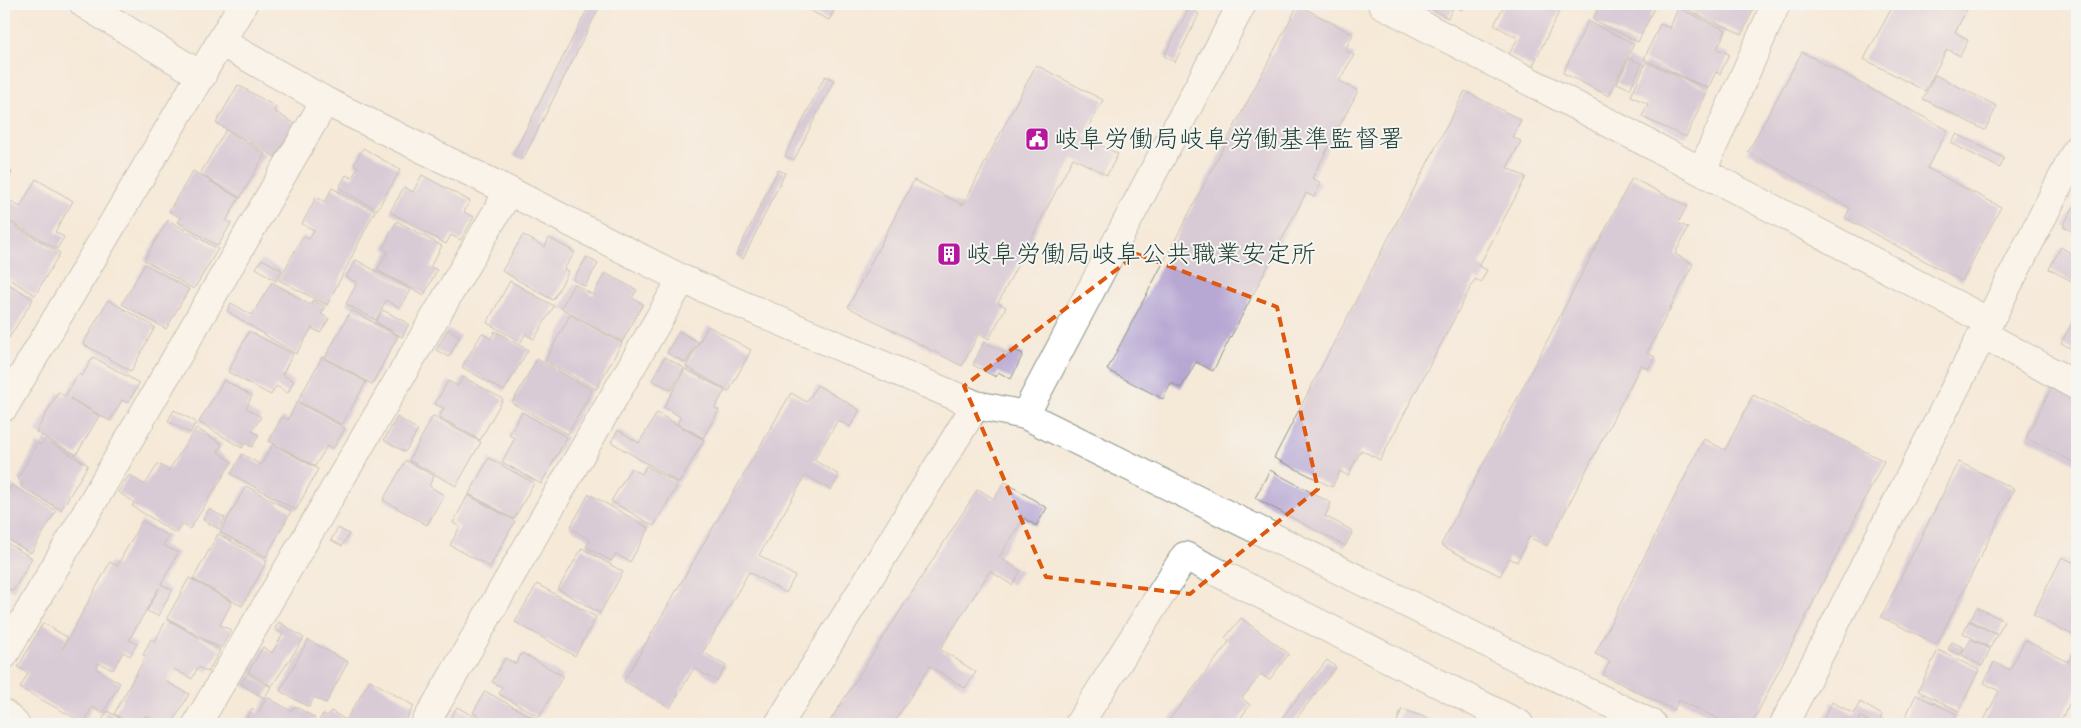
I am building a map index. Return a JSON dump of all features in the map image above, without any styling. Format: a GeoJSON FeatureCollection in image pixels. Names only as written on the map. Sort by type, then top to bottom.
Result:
{"type":"FeatureCollection","features":[{"type":"Feature","properties":{"kind":"street"},"geometry":{"type":"LineString","coordinates":[[84,4],[202,76]]}},
{"type":"Feature","properties":{"kind":"street"},"geometry":{"type":"LineString","coordinates":[[4,407],[243,4]]}},
{"type":"Feature","properties":{"kind":"street"},"geometry":{"type":"LineString","coordinates":[[1024,415],[1242,4]]}},
{"type":"Feature","properties":{"kind":"street"},"geometry":{"type":"LineString","coordinates":[[1382,4],[1702,172],[1986,328],[2077,386]]}},
{"type":"Feature","properties":{"kind":"street"},"geometry":{"type":"LineString","coordinates":[[1702,172],[1776,4]]}},
{"type":"Feature","properties":{"kind":"street"},"geometry":{"type":"LineString","coordinates":[[221,42],[325,101],[509,191],[682,279],[976,405],[1024,415],[1652,724]]}},
{"type":"Feature","properties":{"kind":"street"},"geometry":{"type":"LineString","coordinates":[[4,655],[325,101]]}},
{"type":"Feature","properties":{"kind":"street"},"geometry":{"type":"LineString","coordinates":[[1784,724],[2077,149]]}},
{"type":"Feature","properties":{"kind":"street"},"geometry":{"type":"LineString","coordinates":[[196,724],[509,191]]}},
{"type":"Feature","properties":{"kind":"street"},"geometry":{"type":"LineString","coordinates":[[425,724],[682,279]]}},
{"type":"Feature","properties":{"kind":"street"},"geometry":{"type":"LineString","coordinates":[[779,724],[976,405]]}},
{"type":"Feature","properties":{"kind":"street"},"geometry":{"type":"LineString","coordinates":[[1079,724],[1185,556],[1518,724]]}},
{"type":"Feature","properties":{"kind":"street"},"geometry":{"type":"LineString","coordinates":[[4,714],[15,724]]}},
{"type":"Feature","properties":{"kind":"highlighted area"},"geometry":{"type":"Polygon","coordinates":[[[1137,254],[1277,307],[1318,489],[1190,594],[1046,577],[964,386],[1137,254]]]}},
{"type":"Feature","properties":{"kind":"building"},"geometry":{"type":"Polygon","coordinates":[[[590,4],[601,4],[523,159],[513,155],[590,4]]]}},
{"type":"Feature","properties":{"kind":"building"},"geometry":{"type":"Polygon","coordinates":[[[797,4],[837,4],[829,20],[797,4]]]}},
{"type":"Feature","properties":{"kind":"building"},"geometry":{"type":"Polygon","coordinates":[[[1421,4],[1466,4],[1462,10],[1454,6],[1448,18],[1421,4]]]}},
{"type":"Feature","properties":{"kind":"building"},"geometry":{"type":"Polygon","coordinates":[[[1505,4],[1563,4],[1532,67],[1509,54],[1518,38],[1494,25],[1505,4]]]}},
{"type":"Feature","properties":{"kind":"building"},"geometry":{"type":"Polygon","coordinates":[[[1600,4],[1656,4],[1638,42],[1593,20],[1600,4]]]}},
{"type":"Feature","properties":{"kind":"building"},"geometry":{"type":"Polygon","coordinates":[[[1685,4],[1756,4],[1742,34],[1683,8],[1685,4]]]}},
{"type":"Feature","properties":{"kind":"building"},"geometry":{"type":"Polygon","coordinates":[[[1894,4],[1970,4],[1955,32],[1968,40],[1960,56],[1947,49],[1925,91],[1864,59],[1894,4]]]}},
{"type":"Feature","properties":{"kind":"building"},"geometry":{"type":"Polygon","coordinates":[[[1298,5],[1353,34],[1345,50],[1354,55],[1339,81],[1358,91],[1312,178],[1321,183],[1314,197],[1306,193],[1213,371],[1196,362],[1181,388],[1171,383],[1163,399],[1107,370],[1298,5]]]}},
{"type":"Feature","properties":{"kind":"building"},"geometry":{"type":"Polygon","coordinates":[[[1189,8],[1199,14],[1175,62],[1164,56],[1189,8]]]}},
{"type":"Feature","properties":{"kind":"building"},"geometry":{"type":"Polygon","coordinates":[[[1678,8],[1726,30],[1717,49],[1729,54],[1720,74],[1716,72],[1708,88],[1644,59],[1660,24],[1670,28],[1678,8]]]}},
{"type":"Feature","properties":{"kind":"building"},"geometry":{"type":"Polygon","coordinates":[[[1588,21],[1634,44],[1609,96],[1563,73],[1588,21]]]}},
{"type":"Feature","properties":{"kind":"building"},"geometry":{"type":"Polygon","coordinates":[[[1802,52],[1948,130],[1927,168],[2001,207],[1962,281],[1845,218],[1850,208],[1748,152],[1802,52]]]}},
{"type":"Feature","properties":{"kind":"building"},"geometry":{"type":"Polygon","coordinates":[[[1629,58],[1642,64],[1630,89],[1617,83],[1629,58]]]}},
{"type":"Feature","properties":{"kind":"building"},"geometry":{"type":"Polygon","coordinates":[[[1646,62],[1708,89],[1686,137],[1642,117],[1648,104],[1631,96],[1646,62]]]}},
{"type":"Feature","properties":{"kind":"building","name":"岐阜労働局岐阜公共職業安定所"},"geometry":{"type":"Polygon","coordinates":[[[1036,65],[1103,100],[1084,137],[1118,154],[1107,175],[1073,158],[998,303],[1006,307],[989,339],[979,333],[962,366],[848,307],[914,180],[963,205],[1036,65]]]}},
{"type":"Feature","properties":{"kind":"building"},"geometry":{"type":"Polygon","coordinates":[[[1935,75],[1997,106],[1985,130],[1923,99],[1935,75]]]}},
{"type":"Feature","properties":{"kind":"building"},"geometry":{"type":"Polygon","coordinates":[[[825,76],[834,80],[794,160],[785,156],[825,76]]]}},
{"type":"Feature","properties":{"kind":"building"},"geometry":{"type":"Polygon","coordinates":[[[238,85],[276,107],[274,111],[295,124],[275,157],[216,123],[238,85]]]}},
{"type":"Feature","properties":{"kind":"building"},"geometry":{"type":"Polygon","coordinates":[[[1465,91],[1521,120],[1512,137],[1521,141],[1507,168],[1526,177],[1479,266],[1487,270],[1481,282],[1475,279],[1380,460],[1361,450],[1348,476],[1340,471],[1332,487],[1274,458],[1465,91]]]}},
{"type":"Feature","properties":{"kind":"building"},"geometry":{"type":"Polygon","coordinates":[[[226,130],[265,154],[240,198],[200,174],[226,130]]]}},
{"type":"Feature","properties":{"kind":"building"},"geometry":{"type":"Polygon","coordinates":[[[1957,134],[2004,158],[2000,168],[1951,143],[1957,134]]]}},
{"type":"Feature","properties":{"kind":"building"},"geometry":{"type":"Polygon","coordinates":[[[363,148],[400,170],[377,210],[339,188],[346,175],[352,178],[358,167],[354,164],[363,148]]]}},
{"type":"Feature","properties":{"kind":"building"},"geometry":{"type":"Polygon","coordinates":[[[4,167],[12,172],[4,185],[4,167]]]}},
{"type":"Feature","properties":{"kind":"building"},"geometry":{"type":"Polygon","coordinates":[[[778,170],[785,173],[743,259],[736,255],[778,170]]]}},
{"type":"Feature","properties":{"kind":"building"},"geometry":{"type":"Polygon","coordinates":[[[193,171],[239,198],[226,221],[231,223],[218,246],[178,222],[181,218],[169,211],[193,171]]]}},
{"type":"Feature","properties":{"kind":"building"},"geometry":{"type":"Polygon","coordinates":[[[422,175],[470,201],[464,212],[474,217],[461,240],[451,235],[446,244],[390,212],[404,187],[413,192],[422,175]]]}},
{"type":"Feature","properties":{"kind":"building"},"geometry":{"type":"Polygon","coordinates":[[[1632,178],[1687,206],[1678,223],[1688,228],[1675,254],[1693,264],[1647,353],[1655,357],[1648,369],[1641,365],[1547,546],[1529,537],[1517,562],[1509,558],[1500,576],[1441,545],[1632,178]]]}},
{"type":"Feature","properties":{"kind":"building"},"geometry":{"type":"Polygon","coordinates":[[[36,179],[73,201],[55,232],[64,237],[57,249],[11,222],[9,225],[4,222],[4,197],[20,207],[36,179]]]}},
{"type":"Feature","properties":{"kind":"building"},"geometry":{"type":"Polygon","coordinates":[[[332,188],[375,211],[327,305],[279,280],[303,236],[309,239],[314,230],[302,224],[316,197],[325,202],[332,188]]]}},
{"type":"Feature","properties":{"kind":"building"},"geometry":{"type":"Polygon","coordinates":[[[2077,201],[2077,234],[2063,226],[2077,201]]]}},
{"type":"Feature","properties":{"kind":"building"},"geometry":{"type":"Polygon","coordinates":[[[168,220],[218,249],[194,289],[144,260],[168,220]]]}},
{"type":"Feature","properties":{"kind":"building"},"geometry":{"type":"Polygon","coordinates":[[[397,221],[442,246],[430,267],[437,270],[424,295],[377,270],[388,251],[383,248],[397,221]]]}},
{"type":"Feature","properties":{"kind":"building"},"geometry":{"type":"Polygon","coordinates":[[[11,224],[60,253],[35,295],[4,276],[4,235],[11,224]]]}},
{"type":"Feature","properties":{"kind":"building"},"geometry":{"type":"Polygon","coordinates":[[[523,235],[545,247],[549,238],[575,252],[564,269],[569,271],[553,300],[502,271],[523,235]]]}},
{"type":"Feature","properties":{"kind":"building"},"geometry":{"type":"Polygon","coordinates":[[[2077,244],[2077,284],[2049,269],[2061,247],[2072,254],[2077,244]]]}},
{"type":"Feature","properties":{"kind":"building"},"geometry":{"type":"Polygon","coordinates":[[[587,257],[598,264],[585,286],[573,280],[587,257]]]}},
{"type":"Feature","properties":{"kind":"building"},"geometry":{"type":"Polygon","coordinates":[[[262,259],[282,270],[276,281],[256,268],[262,259]]]}},
{"type":"Feature","properties":{"kind":"building"},"geometry":{"type":"Polygon","coordinates":[[[356,260],[411,290],[400,308],[386,300],[376,320],[346,304],[357,283],[346,277],[356,260]]]}},
{"type":"Feature","properties":{"kind":"building"},"geometry":{"type":"Polygon","coordinates":[[[145,264],[189,289],[166,329],[122,304],[145,264]]]}},
{"type":"Feature","properties":{"kind":"building"},"geometry":{"type":"Polygon","coordinates":[[[605,273],[637,290],[632,298],[643,304],[622,342],[561,308],[574,284],[593,295],[605,273]]]}},
{"type":"Feature","properties":{"kind":"building"},"geometry":{"type":"Polygon","coordinates":[[[4,281],[33,299],[9,338],[4,335],[4,281]]]}},
{"type":"Feature","properties":{"kind":"building"},"geometry":{"type":"Polygon","coordinates":[[[510,281],[554,306],[534,339],[525,334],[521,342],[487,323],[510,281]]]}},
{"type":"Feature","properties":{"kind":"building"},"geometry":{"type":"Polygon","coordinates":[[[272,282],[310,305],[313,300],[325,307],[321,314],[329,319],[320,333],[312,328],[296,354],[227,311],[231,303],[252,315],[272,282]]]}},
{"type":"Feature","properties":{"kind":"building"},"geometry":{"type":"Polygon","coordinates":[[[108,300],[155,327],[131,371],[83,344],[108,300]]]}},
{"type":"Feature","properties":{"kind":"building"},"geometry":{"type":"Polygon","coordinates":[[[351,310],[398,336],[372,384],[325,358],[351,310]]]}},
{"type":"Feature","properties":{"kind":"building"},"geometry":{"type":"Polygon","coordinates":[[[383,310],[409,324],[402,337],[376,322],[383,310]]]}},
{"type":"Feature","properties":{"kind":"building"},"geometry":{"type":"Polygon","coordinates":[[[2077,314],[2077,352],[2061,343],[2077,314]]]}},
{"type":"Feature","properties":{"kind":"building"},"geometry":{"type":"Polygon","coordinates":[[[570,315],[622,343],[596,389],[545,361],[570,315]]]}},
{"type":"Feature","properties":{"kind":"building"},"geometry":{"type":"Polygon","coordinates":[[[708,326],[751,350],[729,391],[686,367],[708,326]]]}},
{"type":"Feature","properties":{"kind":"building"},"geometry":{"type":"Polygon","coordinates":[[[448,329],[460,336],[449,357],[436,350],[448,329]]]}},
{"type":"Feature","properties":{"kind":"building"},"geometry":{"type":"Polygon","coordinates":[[[249,331],[293,354],[282,375],[294,381],[288,393],[276,386],[271,395],[228,372],[249,331]]]}},
{"type":"Feature","properties":{"kind":"building"},"geometry":{"type":"Polygon","coordinates":[[[495,331],[528,350],[504,391],[462,367],[482,333],[491,339],[495,331]]]}},
{"type":"Feature","properties":{"kind":"building"},"geometry":{"type":"Polygon","coordinates":[[[679,331],[698,342],[686,363],[667,353],[679,331]]]}},
{"type":"Feature","properties":{"kind":"building"},"geometry":{"type":"Polygon","coordinates":[[[984,342],[1008,354],[1010,348],[1023,354],[1011,379],[998,372],[996,377],[973,365],[984,342]]]}},
{"type":"Feature","properties":{"kind":"building"},"geometry":{"type":"Polygon","coordinates":[[[93,357],[139,383],[128,403],[122,400],[110,421],[71,399],[99,416],[76,455],[36,432],[58,392],[65,396],[78,374],[82,376],[93,357]]]}},
{"type":"Feature","properties":{"kind":"building"},"geometry":{"type":"Polygon","coordinates":[[[322,357],[366,382],[342,425],[298,401],[322,357]]]}},
{"type":"Feature","properties":{"kind":"building"},"geometry":{"type":"Polygon","coordinates":[[[665,357],[684,368],[671,390],[652,380],[665,357]]]}},
{"type":"Feature","properties":{"kind":"building"},"geometry":{"type":"Polygon","coordinates":[[[537,359],[592,390],[568,434],[512,403],[537,359]]]}},
{"type":"Feature","properties":{"kind":"building"},"geometry":{"type":"Polygon","coordinates":[[[685,369],[725,390],[715,408],[719,410],[703,438],[677,424],[681,417],[664,407],[685,369]]]}},
{"type":"Feature","properties":{"kind":"building"},"geometry":{"type":"Polygon","coordinates":[[[463,377],[503,399],[480,440],[439,417],[444,408],[435,404],[448,381],[458,386],[463,377]]]}},
{"type":"Feature","properties":{"kind":"building"},"geometry":{"type":"Polygon","coordinates":[[[224,380],[252,396],[246,408],[261,417],[252,431],[259,435],[252,447],[245,443],[242,448],[199,422],[224,380]]]}},
{"type":"Feature","properties":{"kind":"building"},"geometry":{"type":"Polygon","coordinates":[[[2055,381],[2077,393],[2077,464],[2026,438],[2055,381]]]}},
{"type":"Feature","properties":{"kind":"building"},"geometry":{"type":"Polygon","coordinates":[[[817,385],[860,410],[850,427],[838,420],[814,460],[839,475],[831,490],[806,475],[759,555],[795,576],[786,593],[749,572],[703,652],[726,666],[717,681],[694,668],[670,708],[624,681],[791,393],[807,402],[817,385]]]}},
{"type":"Feature","properties":{"kind":"building"},"geometry":{"type":"Polygon","coordinates":[[[1753,395],[1884,461],[1752,724],[1729,724],[1679,700],[1674,710],[1603,675],[1610,661],[1595,654],[1704,439],[1725,450],[1753,395]]]}},
{"type":"Feature","properties":{"kind":"building"},"geometry":{"type":"Polygon","coordinates":[[[297,402],[345,428],[333,449],[327,446],[315,466],[269,441],[282,417],[288,420],[297,402]]]}},
{"type":"Feature","properties":{"kind":"building"},"geometry":{"type":"Polygon","coordinates":[[[174,410],[196,422],[190,433],[168,421],[174,410]]]}},
{"type":"Feature","properties":{"kind":"building"},"geometry":{"type":"Polygon","coordinates":[[[522,412],[567,437],[541,484],[502,462],[515,438],[509,435],[522,412]]]}},
{"type":"Feature","properties":{"kind":"building"},"geometry":{"type":"Polygon","coordinates":[[[657,413],[704,440],[679,483],[611,442],[618,430],[639,443],[657,413]]]}},
{"type":"Feature","properties":{"kind":"building"},"geometry":{"type":"Polygon","coordinates":[[[433,416],[481,442],[456,486],[409,460],[433,416]]]}},
{"type":"Feature","properties":{"kind":"building"},"geometry":{"type":"Polygon","coordinates":[[[397,417],[418,430],[405,452],[384,440],[397,417]]]}},
{"type":"Feature","properties":{"kind":"building"},"geometry":{"type":"Polygon","coordinates":[[[196,428],[222,444],[218,452],[232,462],[190,529],[182,524],[175,533],[132,506],[134,502],[118,492],[129,475],[145,485],[158,464],[169,470],[196,428]]]}},
{"type":"Feature","properties":{"kind":"building"},"geometry":{"type":"Polygon","coordinates":[[[45,439],[88,465],[61,510],[21,487],[23,483],[18,479],[37,443],[41,445],[45,439]]]}},
{"type":"Feature","properties":{"kind":"building"},"geometry":{"type":"Polygon","coordinates":[[[273,444],[318,469],[296,510],[231,474],[242,454],[261,465],[273,444]]]}},
{"type":"Feature","properties":{"kind":"building"},"geometry":{"type":"Polygon","coordinates":[[[489,458],[534,483],[514,519],[469,494],[489,458]]]}},
{"type":"Feature","properties":{"kind":"building"},"geometry":{"type":"Polygon","coordinates":[[[406,460],[434,476],[429,486],[444,495],[427,525],[383,500],[406,460]]]}},
{"type":"Feature","properties":{"kind":"building"},"geometry":{"type":"Polygon","coordinates":[[[1959,462],[2014,489],[1937,644],[1881,617],[1959,462]]]}},
{"type":"Feature","properties":{"kind":"building"},"geometry":{"type":"Polygon","coordinates":[[[646,466],[678,484],[654,526],[611,501],[631,468],[642,474],[646,466]]]}},
{"type":"Feature","properties":{"kind":"building"},"geometry":{"type":"Polygon","coordinates":[[[1270,470],[1331,503],[1325,516],[1353,531],[1345,546],[1255,498],[1270,470]]]}},
{"type":"Feature","properties":{"kind":"building"},"geometry":{"type":"Polygon","coordinates":[[[1005,482],[1047,508],[1036,526],[1024,518],[999,557],[1021,571],[1012,585],[990,571],[940,649],[976,672],[965,688],[930,666],[893,724],[828,724],[978,489],[994,499],[1005,482]]]}},
{"type":"Feature","properties":{"kind":"building"},"geometry":{"type":"Polygon","coordinates":[[[12,485],[56,511],[31,553],[4,537],[4,498],[12,485]]]}},
{"type":"Feature","properties":{"kind":"building"},"geometry":{"type":"Polygon","coordinates":[[[246,486],[291,511],[266,557],[220,532],[246,486]]]}},
{"type":"Feature","properties":{"kind":"building"},"geometry":{"type":"Polygon","coordinates":[[[589,494],[649,528],[630,562],[616,554],[611,561],[586,547],[590,540],[570,528],[589,494]]]}},
{"type":"Feature","properties":{"kind":"building"},"geometry":{"type":"Polygon","coordinates":[[[468,495],[515,521],[490,567],[450,545],[460,527],[453,523],[468,495]]]}},
{"type":"Feature","properties":{"kind":"building"},"geometry":{"type":"Polygon","coordinates":[[[209,509],[225,518],[219,529],[203,520],[209,509]]]}},
{"type":"Feature","properties":{"kind":"building"},"geometry":{"type":"Polygon","coordinates":[[[142,521],[169,536],[163,545],[178,553],[161,584],[172,590],[158,616],[147,611],[159,588],[129,640],[137,644],[130,656],[123,652],[113,670],[99,663],[96,669],[120,683],[103,713],[92,707],[84,723],[20,688],[28,673],[18,667],[43,623],[67,637],[62,650],[110,562],[117,566],[142,521]]]}},
{"type":"Feature","properties":{"kind":"building"},"geometry":{"type":"Polygon","coordinates":[[[338,528],[349,534],[342,546],[331,540],[338,528]]]}},
{"type":"Feature","properties":{"kind":"building"},"geometry":{"type":"Polygon","coordinates":[[[218,534],[267,561],[242,606],[193,579],[218,534]]]}},
{"type":"Feature","properties":{"kind":"building"},"geometry":{"type":"Polygon","coordinates":[[[4,541],[32,558],[13,591],[4,586],[4,541]]]}},
{"type":"Feature","properties":{"kind":"building"},"geometry":{"type":"Polygon","coordinates":[[[582,548],[623,572],[600,613],[558,589],[582,548]]]}},
{"type":"Feature","properties":{"kind":"building"},"geometry":{"type":"Polygon","coordinates":[[[2062,557],[2077,564],[2077,637],[2033,615],[2062,557]]]}},
{"type":"Feature","properties":{"kind":"building"},"geometry":{"type":"Polygon","coordinates":[[[189,578],[232,602],[220,625],[231,630],[221,648],[167,618],[189,578]]]}},
{"type":"Feature","properties":{"kind":"building"},"geometry":{"type":"Polygon","coordinates":[[[537,584],[596,617],[575,656],[515,622],[537,584]]]}},
{"type":"Feature","properties":{"kind":"building"},"geometry":{"type":"Polygon","coordinates":[[[1977,607],[2004,621],[1998,634],[1970,620],[1977,607]]]}},
{"type":"Feature","properties":{"kind":"building"},"geometry":{"type":"Polygon","coordinates":[[[1241,618],[1289,654],[1269,680],[1261,674],[1242,698],[1250,705],[1236,724],[1166,724],[1229,642],[1225,638],[1241,618]]]}},
{"type":"Feature","properties":{"kind":"building"},"geometry":{"type":"Polygon","coordinates":[[[167,619],[220,650],[208,672],[198,667],[192,679],[174,669],[167,682],[189,694],[172,724],[162,724],[146,715],[141,724],[131,724],[114,714],[146,656],[143,655],[151,639],[155,641],[167,619]]]}},
{"type":"Feature","properties":{"kind":"building"},"geometry":{"type":"Polygon","coordinates":[[[1969,621],[1997,635],[1990,648],[1963,633],[1969,621]]]}},
{"type":"Feature","properties":{"kind":"building"},"geometry":{"type":"Polygon","coordinates":[[[279,622],[304,638],[272,686],[248,672],[263,647],[272,653],[283,634],[275,629],[279,622]]]}},
{"type":"Feature","properties":{"kind":"building"},"geometry":{"type":"Polygon","coordinates":[[[1971,639],[1990,649],[1982,666],[1962,655],[1971,639]]]}},
{"type":"Feature","properties":{"kind":"building"},"geometry":{"type":"Polygon","coordinates":[[[308,640],[348,662],[326,703],[314,697],[309,707],[280,691],[308,640]]]}},
{"type":"Feature","properties":{"kind":"building"},"geometry":{"type":"Polygon","coordinates":[[[2025,640],[2068,662],[2074,650],[2077,652],[2077,689],[2059,724],[1982,724],[1999,691],[1984,683],[1994,662],[2010,670],[2025,640]]]}},
{"type":"Feature","properties":{"kind":"building"},"geometry":{"type":"Polygon","coordinates":[[[1952,642],[1964,648],[1960,655],[1948,649],[1952,642]]]}},
{"type":"Feature","properties":{"kind":"building"},"geometry":{"type":"Polygon","coordinates":[[[1938,650],[1979,670],[1959,711],[1918,691],[1938,650]]]}},
{"type":"Feature","properties":{"kind":"building"},"geometry":{"type":"Polygon","coordinates":[[[522,653],[563,676],[539,717],[499,694],[502,687],[492,682],[505,658],[516,664],[522,653]]]}},
{"type":"Feature","properties":{"kind":"building"},"geometry":{"type":"Polygon","coordinates":[[[1327,660],[1336,667],[1292,724],[1277,724],[1327,660]]]}},
{"type":"Feature","properties":{"kind":"building"},"geometry":{"type":"Polygon","coordinates":[[[247,674],[271,687],[264,698],[241,684],[247,674]]]}},
{"type":"Feature","properties":{"kind":"building"},"geometry":{"type":"Polygon","coordinates":[[[370,680],[414,706],[403,724],[317,724],[323,714],[327,716],[331,711],[346,720],[370,680]]]}},
{"type":"Feature","properties":{"kind":"building"},"geometry":{"type":"Polygon","coordinates":[[[485,691],[535,719],[532,724],[482,724],[485,719],[473,713],[485,691]]]}},
{"type":"Feature","properties":{"kind":"building"},"geometry":{"type":"Polygon","coordinates":[[[1916,695],[1957,714],[1952,724],[1902,724],[1916,695]]]}},
{"type":"Feature","properties":{"kind":"building"},"geometry":{"type":"Polygon","coordinates":[[[267,697],[291,711],[295,706],[315,718],[311,724],[243,724],[252,709],[258,713],[267,697]]]}},
{"type":"Feature","properties":{"kind":"building"},"geometry":{"type":"Polygon","coordinates":[[[1832,702],[1854,714],[1860,702],[1882,715],[1880,719],[1887,722],[1886,724],[1875,724],[1860,717],[1857,724],[1821,724],[1832,702]]]}},
{"type":"Feature","properties":{"kind":"building"},"geometry":{"type":"Polygon","coordinates":[[[457,707],[480,720],[478,724],[459,724],[450,719],[457,707]]]}},
{"type":"Feature","properties":{"kind":"building"},"geometry":{"type":"Polygon","coordinates":[[[1402,709],[1443,724],[1396,724],[1402,709]]]}},
{"type":"Feature","properties":{"kind":"building"},"geometry":{"type":"Polygon","coordinates":[[[107,711],[131,724],[100,724],[107,711]]]}},
{"type":"Feature","properties":{"kind":"place","name":"岐阜労働局岐阜労働基準監督署"},"geometry":{"type":"Point","coordinates":[1037,139]}},
{"type":"Feature","properties":{"kind":"place","name":"岐阜労働局岐阜公共職業安定所"},"geometry":{"type":"Point","coordinates":[949,254]}}]}
